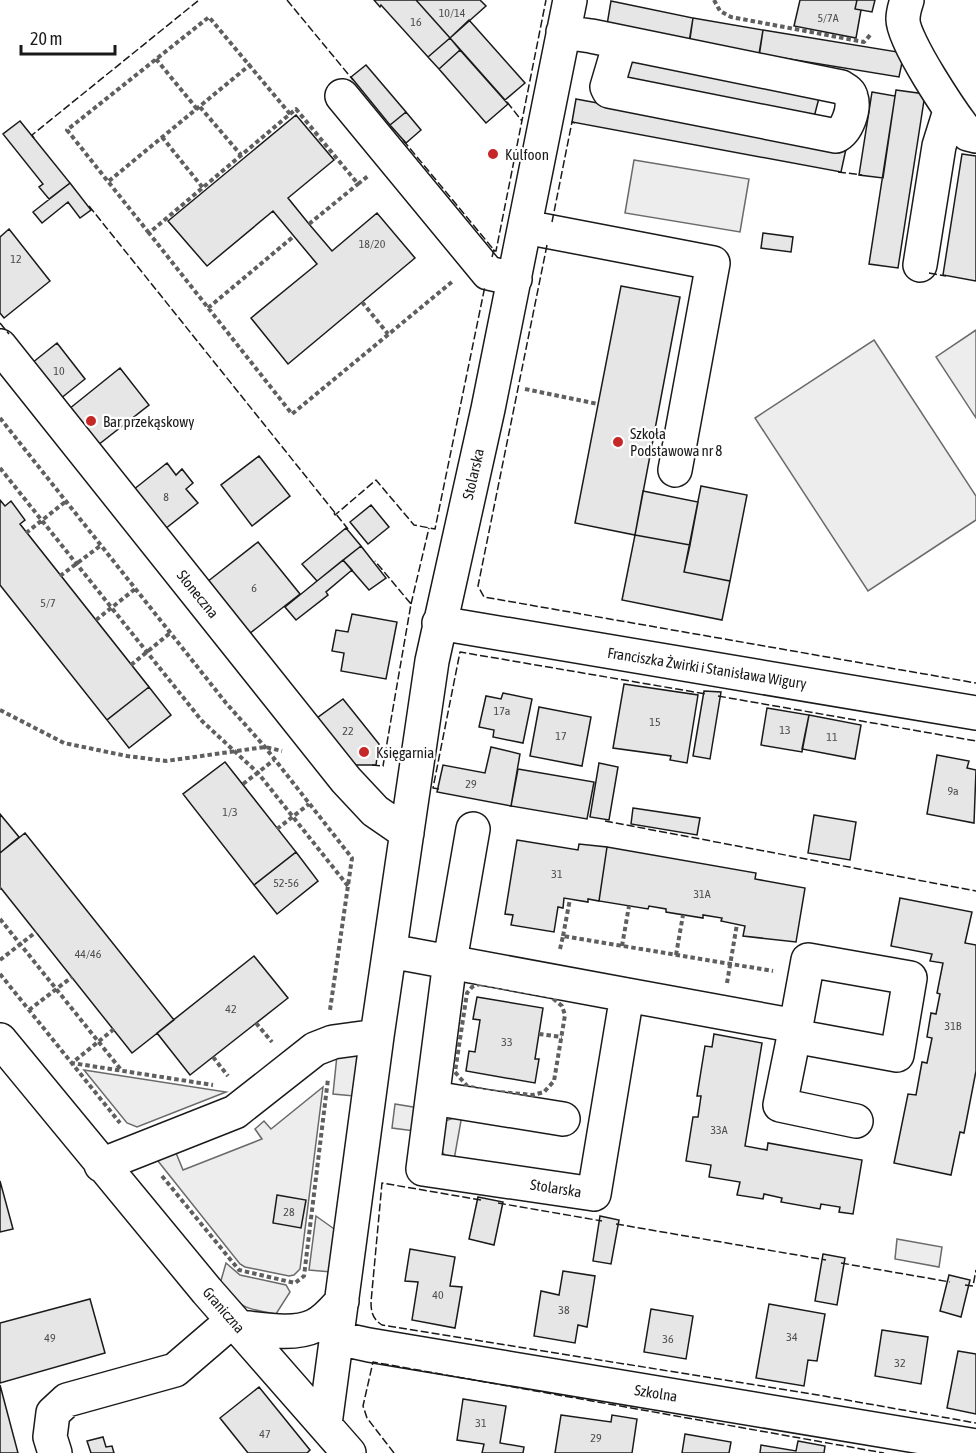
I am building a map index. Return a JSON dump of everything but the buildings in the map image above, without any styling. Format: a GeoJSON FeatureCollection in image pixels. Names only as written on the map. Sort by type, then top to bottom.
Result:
{"type":"FeatureCollection","features":[{"type":"Feature","properties":{"kind":"street","name":"Stolarska"},"geometry":{"type":"LineString","coordinates":[[325,1424],[335,1330],[439,623],[488,409],[570,0]]}},
{"type":"Feature","properties":{"kind":"street"},"geometry":{"type":"LineString","coordinates":[[907,0],[902,20],[912,45],[950,111],[968,135],[976,136]]}},
{"type":"Feature","properties":{"kind":"street"},"geometry":{"type":"LineString","coordinates":[[563,32],[620,43],[841,87],[848,91],[852,99],[847,127],[836,136],[609,91],[607,87],[620,43]]}},
{"type":"Feature","properties":{"kind":"street"},"geometry":{"type":"LineString","coordinates":[[342,96],[488,273],[514,279]]}},
{"type":"Feature","properties":{"kind":"street"},"geometry":{"type":"LineString","coordinates":[[920,265],[939,146],[950,111]]}},
{"type":"Feature","properties":{"kind":"street"},"geometry":{"type":"LineString","coordinates":[[525,227],[713,263],[675,470]]}},
{"type":"Feature","properties":{"kind":"street","name":"Słoneczna"},"geometry":{"type":"LineString","coordinates":[[0,346],[346,780],[375,810],[407,833]]}},
{"type":"Feature","properties":{"kind":"street","name":"Franciszka Żwirki i Stanisława Wigury"},"geometry":{"type":"LineString","coordinates":[[439,623],[976,713]]}},
{"type":"Feature","properties":{"kind":"street","name":"Stolarska"},"geometry":{"type":"LineString","coordinates":[[473,829],[450,961],[423,1169],[594,1194],[627,995]]}},
{"type":"Feature","properties":{"kind":"street"},"geometry":{"type":"LineString","coordinates":[[390,951],[627,995],[795,1031],[780,1105],[856,1121]]}},
{"type":"Feature","properties":{"kind":"street"},"geometry":{"type":"LineString","coordinates":[[101,1165],[235,1112],[315,1049],[333,1042],[377,1036]]}},
{"type":"Feature","properties":{"kind":"street","name":"Graniczna"},"geometry":{"type":"LineString","coordinates":[[0,1040],[101,1165],[235,1324],[349,1453]]}},
{"type":"Feature","properties":{"kind":"street"},"geometry":{"type":"LineString","coordinates":[[433,1098],[563,1119]]}},
{"type":"Feature","properties":{"kind":"street"},"geometry":{"type":"LineString","coordinates":[[55,1453],[50,1437],[53,1413],[67,1400],[175,1370],[235,1324],[290,1331],[312,1327],[335,1330]]}},
{"type":"Feature","properties":{"kind":"street"},"geometry":{"type":"LineString","coordinates":[[335,1330],[315,1383],[287,1381],[308,1341],[335,1330]]}},
{"type":"Feature","properties":{"kind":"street","name":"Szkolna"},"geometry":{"type":"LineString","coordinates":[[335,1330],[369,1345],[976,1446]]}},
{"type":"Feature","properties":{"kind":"path"},"geometry":{"type":"LineString","coordinates":[[714,0],[720,11],[731,17],[864,42],[880,25]]}},
{"type":"Feature","properties":{"kind":"path"},"geometry":{"type":"LineString","coordinates":[[149,233],[290,114],[251,64],[209,17],[67,130],[292,414],[456,278]]}},
{"type":"Feature","properties":{"kind":"path"},"geometry":{"type":"LineString","coordinates":[[156,59],[241,155]]}},
{"type":"Feature","properties":{"kind":"path"},"geometry":{"type":"LineString","coordinates":[[109,181],[251,64]]}},
{"type":"Feature","properties":{"kind":"path"},"geometry":{"type":"LineString","coordinates":[[162,137],[203,188]]}},
{"type":"Feature","properties":{"kind":"path"},"geometry":{"type":"LineString","coordinates":[[309,224],[358,184]]}},
{"type":"Feature","properties":{"kind":"path"},"geometry":{"type":"LineString","coordinates":[[208,308],[294,236]]}},
{"type":"Feature","properties":{"kind":"path"},"geometry":{"type":"LineString","coordinates":[[362,302],[388,334]]}},
{"type":"Feature","properties":{"kind":"path"},"geometry":{"type":"LineString","coordinates":[[519,388],[597,404]]}},
{"type":"Feature","properties":{"kind":"path"},"geometry":{"type":"LineString","coordinates":[[0,418],[100,546],[226,703],[265,747],[352,858],[328,1026],[333,1042],[304,1276],[295,1283],[239,1270]]}},
{"type":"Feature","properties":{"kind":"path"},"geometry":{"type":"LineString","coordinates":[[0,468],[202,721],[258,773],[348,887]]}},
{"type":"Feature","properties":{"kind":"path"},"geometry":{"type":"LineString","coordinates":[[26,533],[65,502]]}},
{"type":"Feature","properties":{"kind":"path"},"geometry":{"type":"LineString","coordinates":[[60,576],[100,546]]}},
{"type":"Feature","properties":{"kind":"path"},"geometry":{"type":"LineString","coordinates":[[96,620],[135,589]]}},
{"type":"Feature","properties":{"kind":"path"},"geometry":{"type":"LineString","coordinates":[[131,665],[170,633]]}},
{"type":"Feature","properties":{"kind":"path"},"geometry":{"type":"LineString","coordinates":[[0,710],[64,743],[127,756],[166,761],[265,747],[287,753]]}},
{"type":"Feature","properties":{"kind":"path"},"geometry":{"type":"LineString","coordinates":[[243,784],[274,760]]}},
{"type":"Feature","properties":{"kind":"path"},"geometry":{"type":"LineString","coordinates":[[277,829],[309,804]]}},
{"type":"Feature","properties":{"kind":"path"},"geometry":{"type":"LineString","coordinates":[[560,953],[570,899]]}},
{"type":"Feature","properties":{"kind":"path"},"geometry":{"type":"LineString","coordinates":[[622,946],[629,906]]}},
{"type":"Feature","properties":{"kind":"path"},"geometry":{"type":"LineString","coordinates":[[676,955],[683,915]]}},
{"type":"Feature","properties":{"kind":"path"},"geometry":{"type":"LineString","coordinates":[[0,919],[123,1071]]}},
{"type":"Feature","properties":{"kind":"path"},"geometry":{"type":"LineString","coordinates":[[726,992],[737,924]]}},
{"type":"Feature","properties":{"kind":"path"},"geometry":{"type":"LineString","coordinates":[[0,960],[36,932]]}},
{"type":"Feature","properties":{"kind":"path"},"geometry":{"type":"LineString","coordinates":[[563,936],[776,972]]}},
{"type":"Feature","properties":{"kind":"path"},"geometry":{"type":"LineString","coordinates":[[29,1010],[72,977]]}},
{"type":"Feature","properties":{"kind":"path"},"geometry":{"type":"LineString","coordinates":[[480,984],[550,996],[557,1000],[565,1015],[562,1037],[554,1081],[549,1088],[534,1095],[487,1091],[467,1086],[455,1072],[467,993],[472,987],[480,984]]}},
{"type":"Feature","properties":{"kind":"path"},"geometry":{"type":"LineString","coordinates":[[256,1023],[276,1046]]}},
{"type":"Feature","properties":{"kind":"path"},"geometry":{"type":"LineString","coordinates":[[114,1029],[72,1063],[216,1086]]}},
{"type":"Feature","properties":{"kind":"path"},"geometry":{"type":"LineString","coordinates":[[539,1034],[562,1037]]}},
{"type":"Feature","properties":{"kind":"path"},"geometry":{"type":"LineString","coordinates":[[213,1057],[232,1081]]}},
{"type":"Feature","properties":{"kind":"shaded area"},"geometry":{"type":"Polygon","coordinates":[[[634,160],[749,179],[740,232],[625,213],[634,160]]]}},
{"type":"Feature","properties":{"kind":"shaded area"},"geometry":{"type":"Polygon","coordinates":[[[976,330],[976,418],[936,357],[976,330]]]}},
{"type":"Feature","properties":{"kind":"shaded area"},"geometry":{"type":"Polygon","coordinates":[[[874,340],[976,496],[976,520],[868,591],[755,418],[874,340]]]}},
{"type":"Feature","properties":{"kind":"shaded area"},"geometry":{"type":"Polygon","coordinates":[[[358,1054],[354,1096],[333,1094],[337,1055],[358,1054]]]}},
{"type":"Feature","properties":{"kind":"shaded area"},"geometry":{"type":"Polygon","coordinates":[[[84,1070],[226,1092],[137,1127],[127,1123],[84,1070]]]}},
{"type":"Feature","properties":{"kind":"shaded area"},"geometry":{"type":"Polygon","coordinates":[[[323,1087],[300,1269],[294,1275],[289,1276],[245,1267],[240,1264],[154,1156],[174,1148],[183,1170],[262,1139],[255,1129],[264,1121],[271,1129],[323,1087]]]}},
{"type":"Feature","properties":{"kind":"shaded area"},"geometry":{"type":"Polygon","coordinates":[[[395,1104],[419,1108],[422,1132],[392,1128],[395,1104]]]}},
{"type":"Feature","properties":{"kind":"shaded area"},"geometry":{"type":"Polygon","coordinates":[[[462,1115],[454,1160],[440,1150],[445,1121],[462,1115]]]}},
{"type":"Feature","properties":{"kind":"shaded area"},"geometry":{"type":"Polygon","coordinates":[[[316,1216],[337,1231],[331,1272],[309,1270],[316,1216]]]}},
{"type":"Feature","properties":{"kind":"shaded area"},"geometry":{"type":"Polygon","coordinates":[[[897,1239],[942,1247],[939,1267],[895,1259],[897,1239]]]}},
{"type":"Feature","properties":{"kind":"shaded area"},"geometry":{"type":"Polygon","coordinates":[[[226,1263],[240,1275],[286,1285],[290,1292],[276,1314],[244,1306],[227,1292],[220,1284],[226,1263]]]}},
{"type":"Feature","properties":{"kind":"fence"},"geometry":{"type":"LineString","coordinates":[[34,138],[32,135],[199,0]]}},
{"type":"Feature","properties":{"kind":"fence"},"geometry":{"type":"LineString","coordinates":[[287,0],[353,80]]}},
{"type":"Feature","properties":{"kind":"fence"},"geometry":{"type":"LineString","coordinates":[[493,250],[496,251],[546,0]]}},
{"type":"Feature","properties":{"kind":"fence"},"geometry":{"type":"LineString","coordinates":[[507,102],[522,121]]}},
{"type":"Feature","properties":{"kind":"fence"},"geometry":{"type":"LineString","coordinates":[[552,222],[572,122],[575,123]]}},
{"type":"Feature","properties":{"kind":"fence"},"geometry":{"type":"LineString","coordinates":[[403,140],[494,250],[492,257]]}},
{"type":"Feature","properties":{"kind":"fence"},"geometry":{"type":"LineString","coordinates":[[838,172],[862,175]]}},
{"type":"Feature","properties":{"kind":"fence"},"geometry":{"type":"LineString","coordinates":[[89,206],[348,529]]}},
{"type":"Feature","properties":{"kind":"fence"},"geometry":{"type":"LineString","coordinates":[[547,245],[478,586],[484,597],[976,683]]}},
{"type":"Feature","properties":{"kind":"fence"},"geometry":{"type":"LineString","coordinates":[[929,273],[946,276]]}},
{"type":"Feature","properties":{"kind":"fence"},"geometry":{"type":"LineString","coordinates":[[334,513],[335,515],[376,480],[414,525],[435,529],[485,286]]}},
{"type":"Feature","properties":{"kind":"fence"},"geometry":{"type":"LineString","coordinates":[[0,323],[9,334]]}},
{"type":"Feature","properties":{"kind":"fence"},"geometry":{"type":"LineString","coordinates":[[411,604],[429,528]]}},
{"type":"Feature","properties":{"kind":"fence"},"geometry":{"type":"LineString","coordinates":[[372,765],[383,766],[411,604],[375,561]]}},
{"type":"Feature","properties":{"kind":"fence"},"geometry":{"type":"LineString","coordinates":[[439,789],[433,788],[460,652],[706,694]]}},
{"type":"Feature","properties":{"kind":"fence"},"geometry":{"type":"LineString","coordinates":[[718,696],[976,741]]}},
{"type":"Feature","properties":{"kind":"fence"},"geometry":{"type":"LineString","coordinates":[[605,821],[976,891]]}},
{"type":"Feature","properties":{"kind":"fence"},"geometry":{"type":"LineString","coordinates":[[481,1200],[382,1183],[371,1302],[373,1315],[379,1323],[976,1423]]}},
{"type":"Feature","properties":{"kind":"fence"},"geometry":{"type":"LineString","coordinates":[[498,1203],[602,1221]]}},
{"type":"Feature","properties":{"kind":"fence"},"geometry":{"type":"LineString","coordinates":[[616,1224],[826,1260]]}},
{"type":"Feature","properties":{"kind":"fence"},"geometry":{"type":"LineString","coordinates":[[841,1263],[950,1282]]}},
{"type":"Feature","properties":{"kind":"fence"},"geometry":{"type":"LineString","coordinates":[[965,1285],[973,1286],[976,1270]]}},
{"type":"Feature","properties":{"kind":"fence"},"geometry":{"type":"LineString","coordinates":[[394,1453],[367,1418],[363,1406],[373,1362],[884,1453]]}},
{"type":"Feature","properties":{"kind":"place","name":"Kulfoon"},"geometry":{"type":"Point","coordinates":[493,154]}},
{"type":"Feature","properties":{"kind":"place","name":"Bar przekąskowy"},"geometry":{"type":"Point","coordinates":[91,421]}},
{"type":"Feature","properties":{"kind":"place","name":"Szkoła Podstawowa nr 8"},"geometry":{"type":"Point","coordinates":[618,442]}},
{"type":"Feature","properties":{"kind":"place","name":"Księgarnia"},"geometry":{"type":"Point","coordinates":[364,752]}}]}
